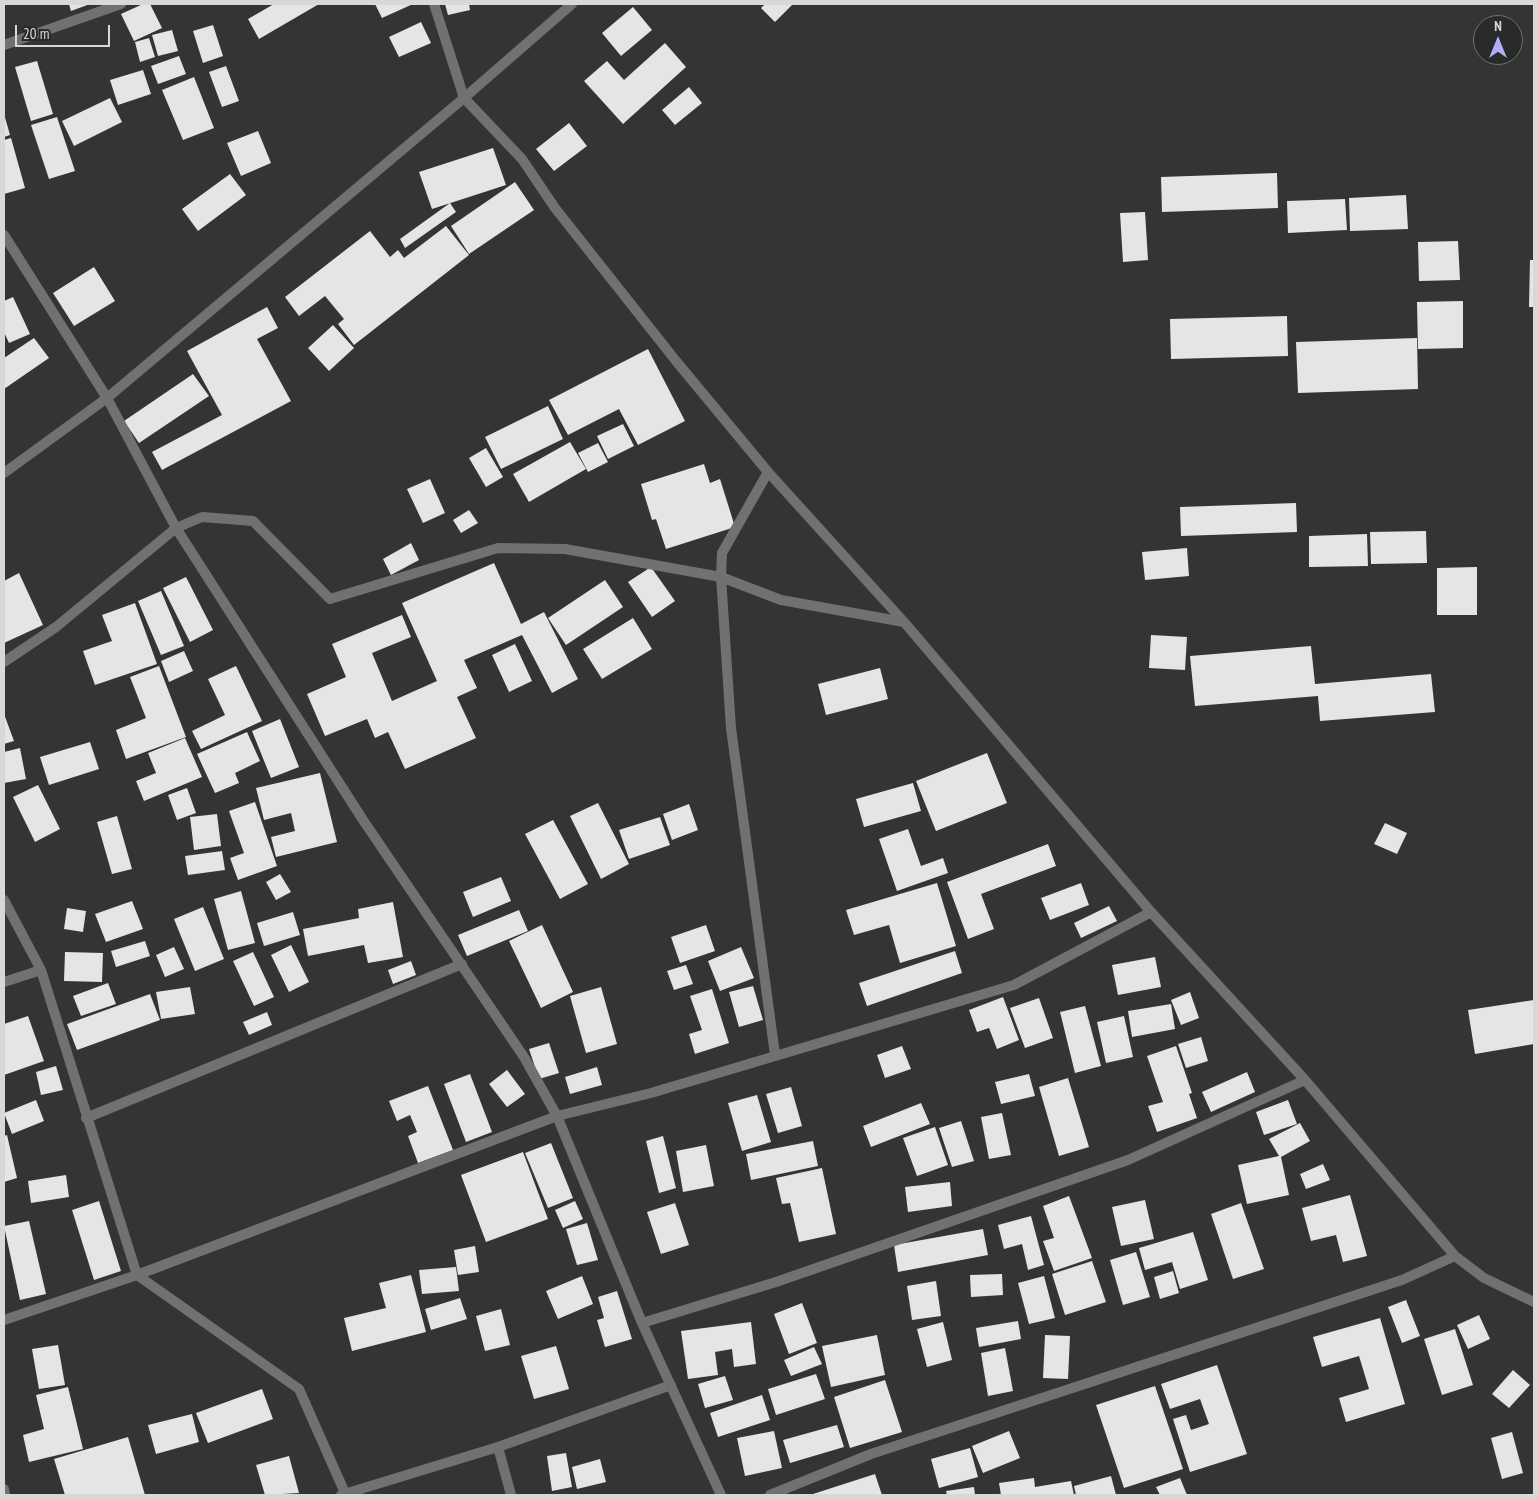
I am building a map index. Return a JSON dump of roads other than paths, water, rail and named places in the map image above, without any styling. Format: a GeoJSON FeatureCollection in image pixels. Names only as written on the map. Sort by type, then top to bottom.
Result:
{"type":"FeatureCollection","features":[{"type":"Feature","properties":{"kind":"street"},"geometry":{"type":"LineString","coordinates":[[4,45],[121,4]]}},
{"type":"Feature","properties":{"kind":"street"},"geometry":{"type":"LineString","coordinates":[[434,4],[464,98],[522,159],[554,208],[768,472],[904,622],[1151,912],[1305,1080],[1455,1256],[1484,1278],[1534,1302]]}},
{"type":"Feature","properties":{"kind":"street"},"geometry":{"type":"LineString","coordinates":[[4,473],[107,398],[464,98],[572,4]]}},
{"type":"Feature","properties":{"kind":"street"},"geometry":{"type":"LineString","coordinates":[[4,235],[107,398],[176,528],[363,820],[524,1057],[557,1116],[642,1323],[721,1495]]}},
{"type":"Feature","properties":{"kind":"street"},"geometry":{"type":"LineString","coordinates":[[768,472],[722,553],[721,577],[731,728],[775,1055]]}},
{"type":"Feature","properties":{"kind":"street"},"geometry":{"type":"LineString","coordinates":[[4,662],[56,627],[176,528],[202,517],[253,521],[330,599],[498,548],[565,549],[721,577],[781,600],[904,622]]}},
{"type":"Feature","properties":{"kind":"street"},"geometry":{"type":"LineString","coordinates":[[4,900],[41,970],[137,1276],[299,1389],[343,1494],[498,1447],[671,1385]]}},
{"type":"Feature","properties":{"kind":"street"},"geometry":{"type":"LineString","coordinates":[[4,1320],[137,1276],[557,1116],[651,1093],[1014,984],[1151,912]]}},
{"type":"Feature","properties":{"kind":"street"},"geometry":{"type":"LineString","coordinates":[[86,1118],[462,964]]}},
{"type":"Feature","properties":{"kind":"street"},"geometry":{"type":"LineString","coordinates":[[4,982],[41,970]]}},
{"type":"Feature","properties":{"kind":"street"},"geometry":{"type":"LineString","coordinates":[[642,1323],[786,1279],[1128,1160],[1305,1080]]}},
{"type":"Feature","properties":{"kind":"street"},"geometry":{"type":"LineString","coordinates":[[770,1495],[871,1454],[1402,1280],[1455,1256]]}},
{"type":"Feature","properties":{"kind":"street"},"geometry":{"type":"LineString","coordinates":[[498,1447],[510,1495]]}},
{"type":"Feature","properties":{"kind":"street"},"geometry":{"type":"LineString","coordinates":[[4,1489],[5,1495]]}}]}
